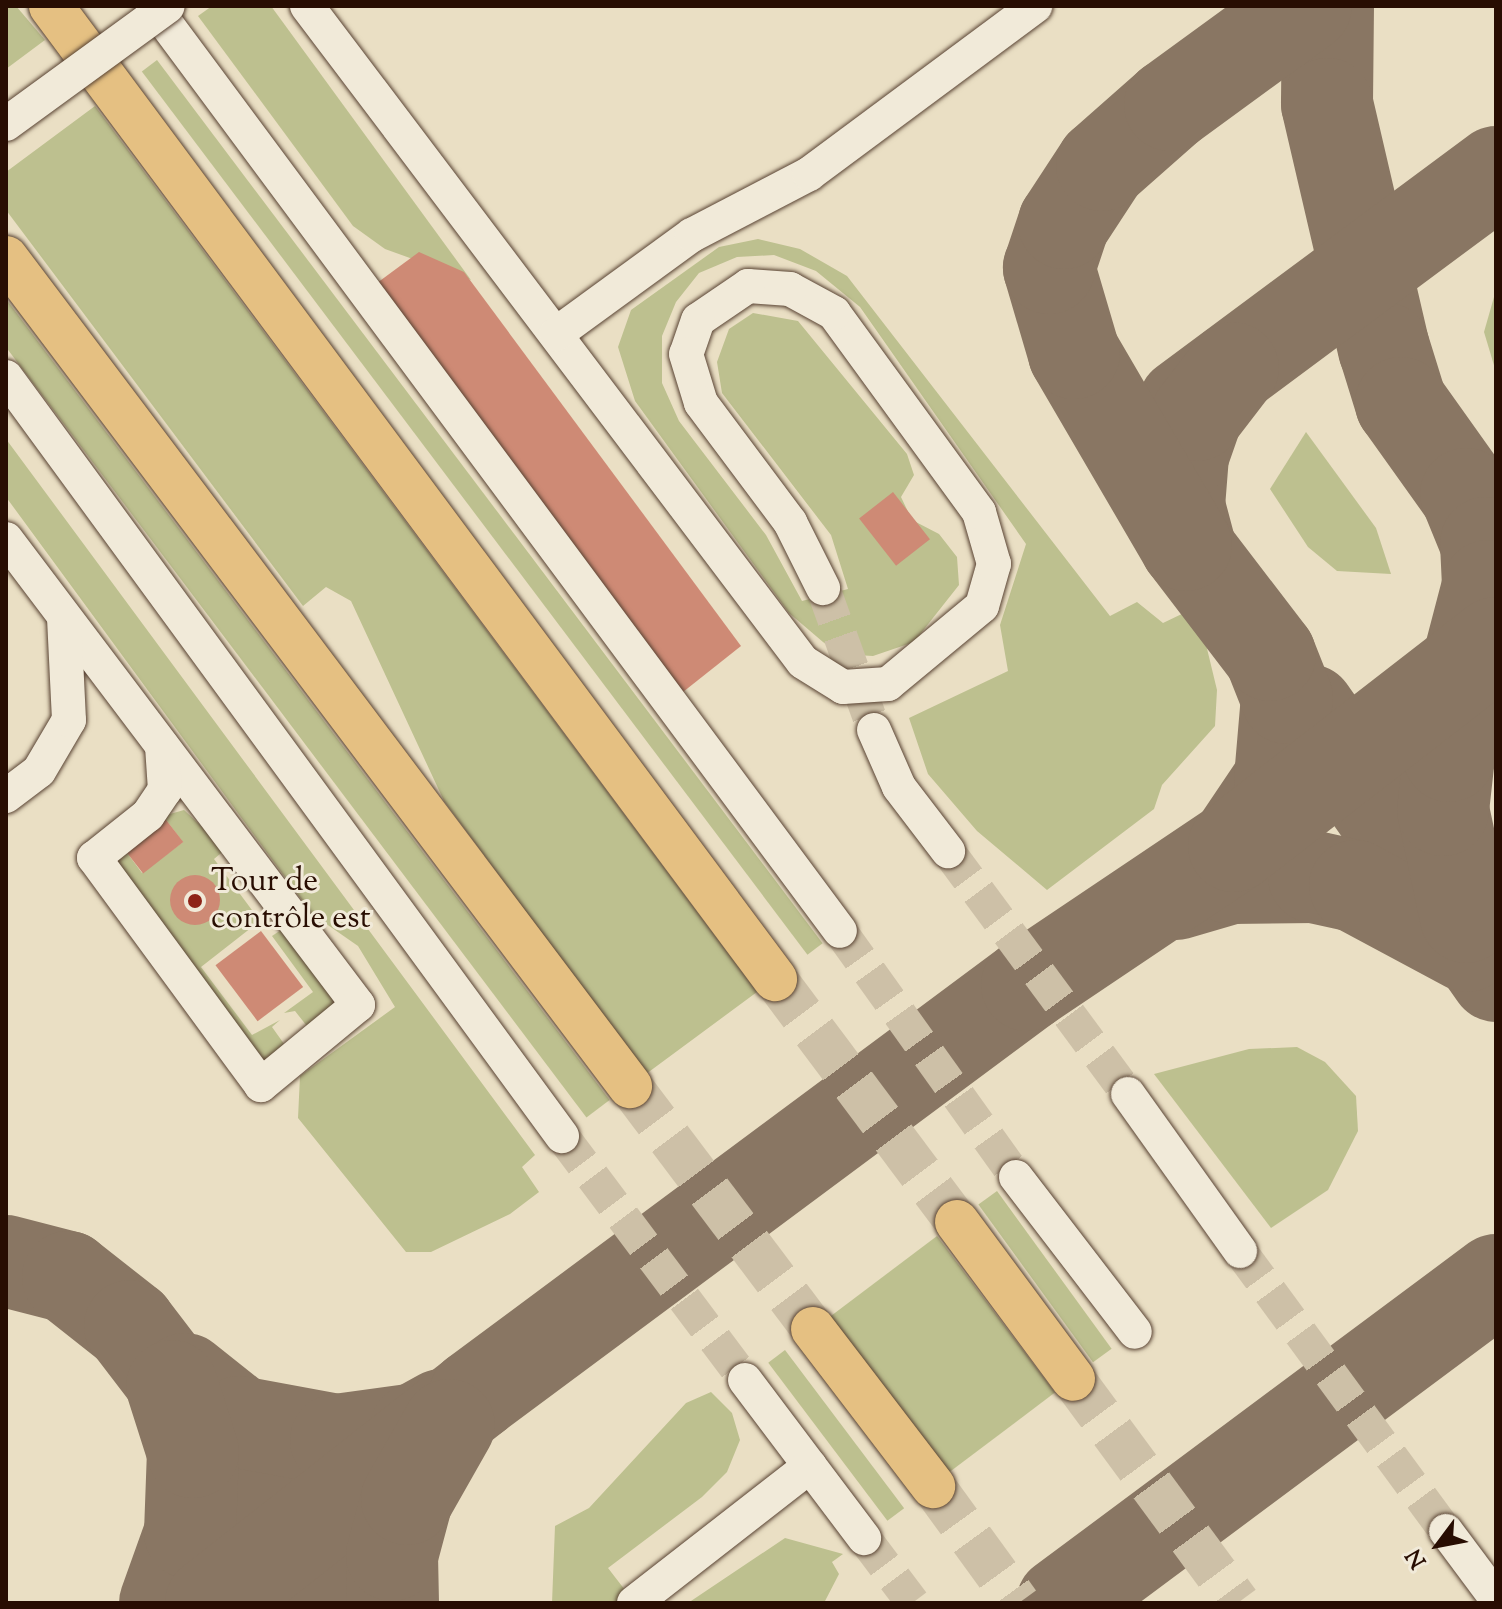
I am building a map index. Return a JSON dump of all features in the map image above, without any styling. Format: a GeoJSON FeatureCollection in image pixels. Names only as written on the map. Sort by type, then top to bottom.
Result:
{"type":"FeatureCollection","features":[{"type":"Feature","properties":{"kind":"main road"},"geometry":{"type":"LineString","coordinates":[[51,6],[775,979]]}},
{"type":"Feature","properties":{"kind":"main road"},"geometry":{"type":"LineString","coordinates":[[6,258],[630,1086]]}},
{"type":"Feature","properties":{"kind":"main road"},"geometry":{"type":"LineString","coordinates":[[957,1222],[1073,1379]]}},
{"type":"Feature","properties":{"kind":"main road"},"geometry":{"type":"LineString","coordinates":[[813,1329],[933,1486]]}},
{"type":"Feature","properties":{"kind":"lane"},"geometry":{"type":"LineString","coordinates":[[153,6],[840,931]]}},
{"type":"Feature","properties":{"kind":"lane"},"geometry":{"type":"LineString","coordinates":[[6,124],[168,6]]}},
{"type":"Feature","properties":{"kind":"lane"},"geometry":{"type":"LineString","coordinates":[[307,6],[803,662],[843,687],[888,684],[982,606],[994,564],[979,512],[834,313],[790,289],[748,286],[698,320],[686,354],[701,403],[790,522],[823,588]]}},
{"type":"Feature","properties":{"kind":"lane"},"geometry":{"type":"LineString","coordinates":[[556,334],[692,235],[809,174],[1035,6]]}},
{"type":"Feature","properties":{"kind":"lane"},"geometry":{"type":"LineString","coordinates":[[6,377],[562,1136]]}},
{"type":"Feature","properties":{"kind":"lane"},"geometry":{"type":"LineString","coordinates":[[6,539],[358,1005],[261,1085],[94,858],[148,815],[165,790],[162,746]]}},
{"type":"Feature","properties":{"kind":"lane"},"geometry":{"type":"LineString","coordinates":[[6,796],[39,771],[69,720],[71,661],[63,615]]}},
{"type":"Feature","properties":{"kind":"lane"},"geometry":{"type":"LineString","coordinates":[[874,730],[899,787],[948,851]]}},
{"type":"Feature","properties":{"kind":"lane"},"geometry":{"type":"LineString","coordinates":[[1128,1094],[1240,1251]]}},
{"type":"Feature","properties":{"kind":"lane"},"geometry":{"type":"LineString","coordinates":[[1016,1177],[1135,1332]]}},
{"type":"Feature","properties":{"kind":"lane"},"geometry":{"type":"LineString","coordinates":[[745,1380],[864,1538]]}},
{"type":"Feature","properties":{"kind":"lane"},"geometry":{"type":"LineString","coordinates":[[634,1603],[810,1466]]}},
{"type":"Feature","properties":{"kind":"lane"},"geometry":{"type":"LineString","coordinates":[[1446,1531],[1496,1598]]}},
{"type":"Feature","properties":{"kind":"green space"},"geometry":{"type":"Polygon","coordinates":[[[6,6],[16,6],[45,40],[6,69],[6,6]]]}},
{"type":"Feature","properties":{"kind":"green space"},"geometry":{"type":"Polygon","coordinates":[[[212,6],[271,6],[471,280],[385,249],[353,226],[198,16],[212,6]]]}},
{"type":"Feature","properties":{"kind":"green space"},"geometry":{"type":"Polygon","coordinates":[[[157,60],[823,943],[807,955],[142,71],[157,60]]]}},
{"type":"Feature","properties":{"kind":"green space"},"geometry":{"type":"Polygon","coordinates":[[[95,106],[757,992],[646,1074],[444,801],[351,601],[326,587],[303,606],[6,210],[6,172],[95,106]]]}},
{"type":"Feature","properties":{"kind":"green space"},"geometry":{"type":"Polygon","coordinates":[[[758,239],[800,249],[847,276],[1110,616],[1137,602],[1163,623],[1188,611],[1203,632],[1217,690],[1215,726],[1162,785],[1154,809],[1047,890],[977,831],[928,774],[909,718],[1008,671],[1000,625],[1026,544],[860,307],[816,271],[774,255],[737,257],[699,273],[676,302],[662,336],[662,383],[679,421],[766,535],[802,601],[848,589],[831,535],[722,393],[717,362],[729,329],[753,313],[798,321],[907,454],[914,475],[901,497],[912,520],[939,534],[957,557],[959,585],[914,642],[873,656],[839,654],[789,613],[635,401],[618,347],[631,310],[719,247],[758,239]]]}},
{"type":"Feature","properties":{"kind":"green space"},"geometry":{"type":"Polygon","coordinates":[[[1496,298],[1496,372],[1484,332],[1496,298]]]}},
{"type":"Feature","properties":{"kind":"green space"},"geometry":{"type":"Polygon","coordinates":[[[6,299],[610,1100],[586,1117],[6,347],[6,299]]]}},
{"type":"Feature","properties":{"kind":"green space"},"geometry":{"type":"Polygon","coordinates":[[[1306,432],[1376,528],[1391,574],[1337,571],[1308,547],[1270,489],[1306,432]]]}},
{"type":"Feature","properties":{"kind":"green space"},"geometry":{"type":"Polygon","coordinates":[[[6,439],[535,1155],[522,1167],[539,1192],[510,1214],[431,1252],[406,1252],[298,1118],[300,1076],[395,1007],[358,946],[312,914],[6,497],[6,439]]]}},
{"type":"Feature","properties":{"kind":"green space"},"geometry":{"type":"Polygon","coordinates":[[[184,810],[226,849],[214,859],[260,921],[201,967],[252,1035],[280,1020],[272,1027],[287,1048],[269,1060],[256,1061],[113,861],[122,846],[142,873],[183,842],[163,816],[184,810]]]}},
{"type":"Feature","properties":{"kind":"green space"},"geometry":{"type":"Polygon","coordinates":[[[284,928],[333,993],[334,1010],[310,1030],[295,1011],[284,1013],[313,992],[272,936],[284,928]]]}},
{"type":"Feature","properties":{"kind":"green space"},"geometry":{"type":"Polygon","coordinates":[[[1297,1047],[1325,1062],[1356,1096],[1358,1131],[1328,1190],[1271,1228],[1154,1074],[1249,1049],[1297,1047]]]}},
{"type":"Feature","properties":{"kind":"green space"},"geometry":{"type":"Polygon","coordinates":[[[997,1191],[1112,1349],[1093,1362],[978,1205],[997,1191]]]}},
{"type":"Feature","properties":{"kind":"green space"},"geometry":{"type":"Polygon","coordinates":[[[937,1236],[1055,1393],[942,1478],[824,1321],[937,1236]]]}},
{"type":"Feature","properties":{"kind":"green space"},"geometry":{"type":"Polygon","coordinates":[[[785,1350],[904,1508],[887,1521],[768,1363],[785,1350]]]}},
{"type":"Feature","properties":{"kind":"green space"},"geometry":{"type":"Polygon","coordinates":[[[711,1392],[732,1413],[740,1440],[727,1472],[702,1497],[608,1568],[635,1603],[552,1603],[555,1526],[589,1508],[686,1403],[711,1392]]]}},
{"type":"Feature","properties":{"kind":"green space"},"geometry":{"type":"Polygon","coordinates":[[[785,1538],[843,1554],[832,1562],[839,1574],[824,1603],[688,1603],[785,1538]]]}},
{"type":"Feature","properties":{"kind":"building"},"geometry":{"type":"Polygon","coordinates":[[[419,252],[464,272],[741,646],[683,692],[377,283],[419,252]]]}},
{"type":"Feature","properties":{"kind":"building"},"geometry":{"type":"Polygon","coordinates":[[[893,492],[930,539],[896,566],[859,518],[893,492]]]}},
{"type":"Feature","properties":{"kind":"building"},"geometry":{"type":"Polygon","coordinates":[[[163,816],[183,842],[143,873],[123,847],[163,816]]]}},
{"type":"Feature","properties":{"kind":"building","name":"Tour de contrôle est"},"geometry":{"type":"Polygon","coordinates":[[[195,875],[213,882],[220,900],[213,918],[195,925],[177,918],[170,900],[177,882],[195,875]]]}},
{"type":"Feature","properties":{"kind":"building"},"geometry":{"type":"Polygon","coordinates":[[[261,931],[303,987],[258,1021],[215,965],[261,931]]]}},
{"type":"Feature","properties":{"kind":"taxiway"},"geometry":{"type":"LineString","coordinates":[[1239,840],[1280,779],[1287,698],[1270,655],[1186,545],[1074,353],[1049,268],[1064,223],[1102,165],[1170,105],[1306,6]]}},
{"type":"Feature","properties":{"kind":"taxiway"},"geometry":{"type":"LineString","coordinates":[[1328,6],[1327,104],[1384,348],[1401,403],[1466,494],[1486,543],[1488,586],[1468,662]]}},
{"type":"Feature","properties":{"kind":"taxiway"},"geometry":{"type":"LineString","coordinates":[[1184,404],[1496,172]]}},
{"type":"Feature","properties":{"kind":"taxiway"},"geometry":{"type":"LineString","coordinates":[[1191,551],[1179,506],[1183,455],[1197,415],[1233,368]]}},
{"type":"Feature","properties":{"kind":"taxiway"},"geometry":{"type":"LineString","coordinates":[[211,1603],[475,1395],[1027,985],[1234,846],[1496,643]]}},
{"type":"Feature","properties":{"kind":"taxiway"},"geometry":{"type":"LineString","coordinates":[[1466,917],[1443,810],[1449,756],[1496,653]]}},
{"type":"Feature","properties":{"kind":"taxiway"},"geometry":{"type":"LineString","coordinates":[[1309,710],[1496,976]]}},
{"type":"Feature","properties":{"kind":"taxiway"},"geometry":{"type":"LineString","coordinates":[[1176,894],[1231,878],[1314,877],[1355,886],[1467,946]]}},
{"type":"Feature","properties":{"kind":"taxiway"},"geometry":{"type":"LineString","coordinates":[[6,1261],[68,1277],[130,1326],[342,1603]]}},
{"type":"Feature","properties":{"kind":"taxiway"},"geometry":{"type":"LineString","coordinates":[[1062,1603],[1496,1280]]}},
{"type":"Feature","properties":{"kind":"taxiway"},"geometry":{"type":"LineString","coordinates":[[185,1379],[239,1422],[336,1440],[416,1429],[441,1415]]}},
{"type":"Feature","properties":{"kind":"taxiway"},"geometry":{"type":"LineString","coordinates":[[165,1603],[190,1533],[193,1452],[172,1386]]}},
{"type":"Feature","properties":{"kind":"taxiway"},"geometry":{"type":"LineString","coordinates":[[393,1603],[392,1555],[407,1499],[449,1425]]}},
{"type":"Feature","properties":{"kind":"tunnel"},"geometry":{"type":"LineString","coordinates":[[823,588],[874,730]]}},
{"type":"Feature","properties":{"kind":"tunnel"},"geometry":{"type":"LineString","coordinates":[[948,851],[1128,1094]]}},
{"type":"Feature","properties":{"kind":"tunnel"},"geometry":{"type":"LineString","coordinates":[[840,931],[1016,1177]]}},
{"type":"Feature","properties":{"kind":"tunnel"},"geometry":{"type":"LineString","coordinates":[[775,979],[957,1222]]}},
{"type":"Feature","properties":{"kind":"tunnel"},"geometry":{"type":"LineString","coordinates":[[630,1086],[813,1329]]}},
{"type":"Feature","properties":{"kind":"tunnel"},"geometry":{"type":"LineString","coordinates":[[562,1136],[745,1380]]}},
{"type":"Feature","properties":{"kind":"tunnel"},"geometry":{"type":"LineString","coordinates":[[1240,1251],[1446,1531]]}},
{"type":"Feature","properties":{"kind":"tunnel"},"geometry":{"type":"LineString","coordinates":[[1073,1379],[1238,1603]]}},
{"type":"Feature","properties":{"kind":"tunnel"},"geometry":{"type":"LineString","coordinates":[[933,1486],[1018,1603]]}},
{"type":"Feature","properties":{"kind":"tunnel"},"geometry":{"type":"LineString","coordinates":[[864,1538],[913,1603]]}},
{"type":"Feature","properties":{"kind":"place","name":"Tour de contrôle est"},"geometry":{"type":"Point","coordinates":[195,901]}}]}
